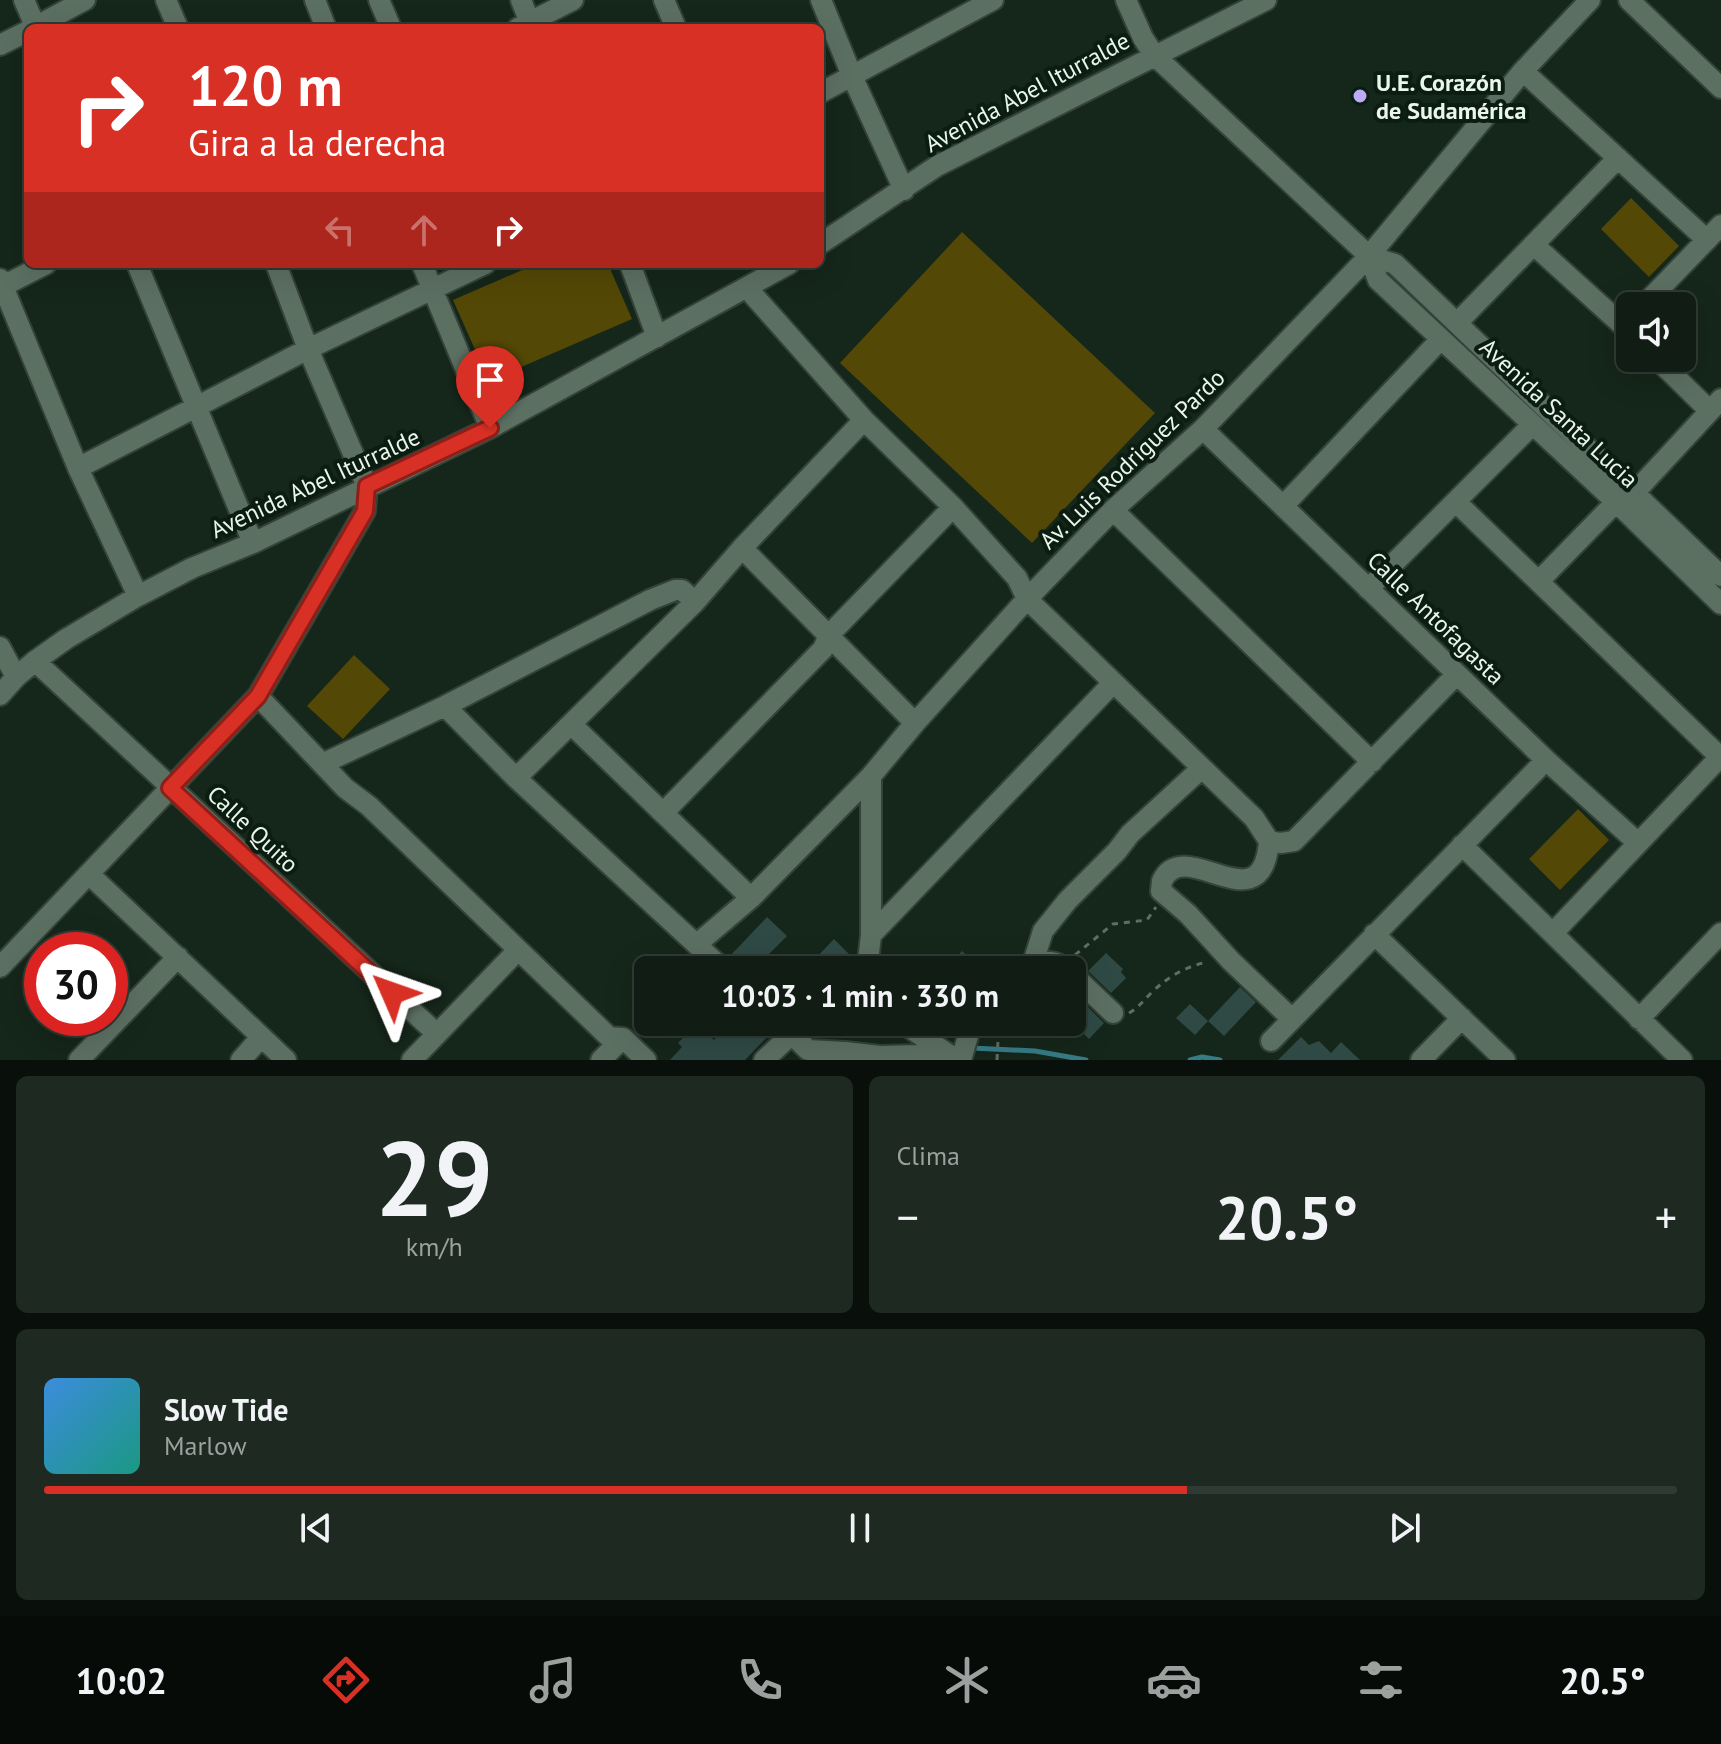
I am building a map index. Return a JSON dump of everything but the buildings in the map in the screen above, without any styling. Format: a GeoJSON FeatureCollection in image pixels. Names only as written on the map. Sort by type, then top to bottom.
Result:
{"type":"FeatureCollection","features":[{"type":"Feature","properties":{"kind":"street"},"geometry":{"type":"LineString","coordinates":[[24,0],[32,24]]}},
{"type":"Feature","properties":{"kind":"street"},"geometry":{"type":"LineString","coordinates":[[40,24],[85,0]]}},
{"type":"Feature","properties":{"kind":"street"},"geometry":{"type":"LineString","coordinates":[[166,0],[176,24]]}},
{"type":"Feature","properties":{"kind":"street"},"geometry":{"type":"LineString","coordinates":[[315,0],[324,24]]}},
{"type":"Feature","properties":{"kind":"street"},"geometry":{"type":"LineString","coordinates":[[379,0],[389,24]]}},
{"type":"Feature","properties":{"kind":"street"},"geometry":{"type":"LineString","coordinates":[[521,0],[526,24]]}},
{"type":"Feature","properties":{"kind":"street"},"geometry":{"type":"LineString","coordinates":[[530,24],[573,0]]}},
{"type":"Feature","properties":{"kind":"street"},"geometry":{"type":"LineString","coordinates":[[664,0],[674,24]]}},
{"type":"Feature","properties":{"kind":"street"},"geometry":{"type":"LineString","coordinates":[[821,0],[904,190]]}},
{"type":"Feature","properties":{"kind":"street"},"geometry":{"type":"LineString","coordinates":[[824,91],[993,0]]}},
{"type":"Feature","properties":{"kind":"street","name":"Avenida Santa Lucia"},"geometry":{"type":"LineString","coordinates":[[1126,0],[1154,55],[1369,256],[1395,264],[1721,575]]}},
{"type":"Feature","properties":{"kind":"street","name":"Avenida Abel Iturralde"},"geometry":{"type":"LineString","coordinates":[[824,241],[937,166],[1266,0]]}},
{"type":"Feature","properties":{"kind":"street","name":"Av. Luis Rodriguez Pardo"},"geometry":{"type":"LineString","coordinates":[[697,944],[751,898],[871,776],[1027,599],[1113,510],[1203,429],[1369,256],[1523,71],[1590,0]]}},
{"type":"Feature","properties":{"kind":"street"},"geometry":{"type":"LineString","coordinates":[[1629,0],[1721,88]]}},
{"type":"Feature","properties":{"kind":"street"},"geometry":{"type":"LineString","coordinates":[[0,45],[24,33]]}},
{"type":"Feature","properties":{"kind":"street"},"geometry":{"type":"LineString","coordinates":[[1523,71],[1618,158],[1714,232],[1656,292]]}},
{"type":"Feature","properties":{"kind":"street"},"geometry":{"type":"LineString","coordinates":[[1457,323],[1618,158]]}},
{"type":"Feature","properties":{"kind":"street"},"geometry":{"type":"LineString","coordinates":[[1534,245],[1616,316]]}},
{"type":"Feature","properties":{"kind":"street","name":"Avenida Santa Lucia"},"geometry":{"type":"LineString","coordinates":[[1369,256],[1378,280],[1721,604]]}},
{"type":"Feature","properties":{"kind":"street"},"geometry":{"type":"LineString","coordinates":[[37,268],[1,283],[78,468],[138,596]]}},
{"type":"Feature","properties":{"kind":"street"},"geometry":{"type":"LineString","coordinates":[[139,268],[253,543]]}},
{"type":"Feature","properties":{"kind":"street"},"geometry":{"type":"LineString","coordinates":[[0,967],[258,696],[365,511],[367,486],[308,349],[278,268]]}},
{"type":"Feature","properties":{"kind":"street"},"geometry":{"type":"LineString","coordinates":[[424,268],[490,428]]}},
{"type":"Feature","properties":{"kind":"street"},"geometry":{"type":"LineString","coordinates":[[78,468],[308,349],[476,268]]}},
{"type":"Feature","properties":{"kind":"street"},"geometry":{"type":"LineString","coordinates":[[631,268],[657,337]]}},
{"type":"Feature","properties":{"kind":"street","name":"Avenida Abel Iturralde"},"geometry":{"type":"LineString","coordinates":[[0,695],[35,661],[138,596],[490,428],[779,268]]}},
{"type":"Feature","properties":{"kind":"street"},"geometry":{"type":"LineString","coordinates":[[747,288],[864,420],[953,507],[1017,578],[1027,599],[1254,818],[1269,841],[1261,870],[1247,880],[1238,881],[1203,869],[1184,865],[1174,867],[1162,881],[1161,891],[1292,1019]]}},
{"type":"Feature","properties":{"kind":"street"},"geometry":{"type":"LineString","coordinates":[[1283,506],[1441,339]]}},
{"type":"Feature","properties":{"kind":"street"},"geometry":{"type":"LineString","coordinates":[[1539,581],[1616,502],[1635,492],[1716,405],[1674,372]]}},
{"type":"Feature","properties":{"kind":"street"},"geometry":{"type":"LineString","coordinates":[[516,778],[695,602],[864,420]]}},
{"type":"Feature","properties":{"kind":"street"},"geometry":{"type":"LineString","coordinates":[[1368,589],[1532,425]]}},
{"type":"Feature","properties":{"kind":"street","name":"Calle Antofagasta"},"geometry":{"type":"LineString","coordinates":[[1203,429],[1546,760],[1637,842]]}},
{"type":"Feature","properties":{"kind":"street"},"geometry":{"type":"LineString","coordinates":[[1456,502],[1720,756],[1553,933]]}},
{"type":"Feature","properties":{"kind":"street"},"geometry":{"type":"LineString","coordinates":[[664,812],[823,649],[829,635],[953,507]]}},
{"type":"Feature","properties":{"kind":"street"},"geometry":{"type":"LineString","coordinates":[[1113,510],[1372,762]]}},
{"type":"Feature","properties":{"kind":"street"},"geometry":{"type":"LineString","coordinates":[[742,548],[915,723]]}},
{"type":"Feature","properties":{"kind":"street"},"geometry":{"type":"LineString","coordinates":[[324,763],[445,706],[650,600],[682,590],[695,602]]}},
{"type":"Feature","properties":{"kind":"street"},"geometry":{"type":"LineString","coordinates":[[0,647],[16,677]]}},
{"type":"Feature","properties":{"kind":"street","name":"Calle Quito"},"geometry":{"type":"LineString","coordinates":[[35,661],[437,1034]]}},
{"type":"Feature","properties":{"kind":"street"},"geometry":{"type":"LineString","coordinates":[[1269,841],[1294,841],[1457,674]]}},
{"type":"Feature","properties":{"kind":"street"},"geometry":{"type":"LineString","coordinates":[[871,935],[1113,683]]}},
{"type":"Feature","properties":{"kind":"street"},"geometry":{"type":"LineString","coordinates":[[258,696],[345,788],[369,806],[609,1037],[623,1038],[646,1060]]}},
{"type":"Feature","properties":{"kind":"street"},"geometry":{"type":"LineString","coordinates":[[445,706],[516,778],[709,956]]}},
{"type":"Feature","properties":{"kind":"street"},"geometry":{"type":"LineString","coordinates":[[571,724],[751,898]]}},
{"type":"Feature","properties":{"kind":"street"},"geometry":{"type":"LineString","coordinates":[[1271,1041],[1546,760]]}},
{"type":"Feature","properties":{"kind":"street"},"geometry":{"type":"LineString","coordinates":[[1034,956],[1043,931],[1068,900],[1130,834],[1202,768]]}},
{"type":"Feature","properties":{"kind":"street"},"geometry":{"type":"LineString","coordinates":[[869,956],[871,776]]}},
{"type":"Feature","properties":{"kind":"street"},"geometry":{"type":"LineString","coordinates":[[1462,845],[1682,1060]]}},
{"type":"Feature","properties":{"kind":"street"},"geometry":{"type":"LineString","coordinates":[[90,875],[286,1060]]}},
{"type":"Feature","properties":{"kind":"street"},"geometry":{"type":"LineString","coordinates":[[1639,1019],[1721,933]]}},
{"type":"Feature","properties":{"kind":"street"},"geometry":{"type":"LineString","coordinates":[[1374,934],[1505,1060]]}},
{"type":"Feature","properties":{"kind":"street"},"geometry":{"type":"LineString","coordinates":[[412,1060],[518,950]]}},
{"type":"Feature","properties":{"kind":"street"},"geometry":{"type":"LineString","coordinates":[[79,1060],[178,957]]}},
{"type":"Feature","properties":{"kind":"street"},"geometry":{"type":"LineString","coordinates":[[1086,988],[1113,1013]]}},
{"type":"Feature","properties":{"kind":"street"},"geometry":{"type":"LineString","coordinates":[[1421,1060],[1462,1018]]}},
{"type":"Feature","properties":{"kind":"street"},"geometry":{"type":"LineString","coordinates":[[764,1060],[783,1036]]}},
{"type":"Feature","properties":{"kind":"street"},"geometry":{"type":"LineString","coordinates":[[795,1036],[803,1055],[919,1055],[957,1060]]}},
{"type":"Feature","properties":{"kind":"street"},"geometry":{"type":"LineString","coordinates":[[922,1036],[957,1060]]}},
{"type":"Feature","properties":{"kind":"street"},"geometry":{"type":"LineString","coordinates":[[957,1060],[966,1036]]}},
{"type":"Feature","properties":{"kind":"street"},"geometry":{"type":"LineString","coordinates":[[241,1060],[261,1037]]}},
{"type":"Feature","properties":{"kind":"street"},"geometry":{"type":"LineString","coordinates":[[601,1060],[623,1038]]}},
{"type":"Feature","properties":{"kind":"path"},"geometry":{"type":"LineString","coordinates":[[1077,956],[1106,928],[1124,922],[1147,920],[1154,909],[1171,899]]}},
{"type":"Feature","properties":{"kind":"path"},"geometry":{"type":"LineString","coordinates":[[1113,1013],[1129,1013],[1138,1008],[1157,987],[1178,971],[1207,962],[1231,961]]}},
{"type":"Feature","properties":{"kind":"path"},"geometry":{"type":"LineString","coordinates":[[997,1059],[998,1041],[1002,1036]]}},
{"type":"Feature","properties":{"kind":"shaded area"},"geometry":{"type":"Polygon","coordinates":[[[1631,198],[1679,246],[1649,277],[1601,229],[1631,198]]]}},
{"type":"Feature","properties":{"kind":"shaded area"},"geometry":{"type":"Polygon","coordinates":[[[962,232],[1155,413],[1032,543],[840,363],[962,232]]]}},
{"type":"Feature","properties":{"kind":"shaded area"},"geometry":{"type":"Polygon","coordinates":[[[527,268],[610,268],[632,319],[489,381],[453,300],[527,268]]]}},
{"type":"Feature","properties":{"kind":"shaded area"},"geometry":{"type":"Polygon","coordinates":[[[354,655],[390,689],[343,739],[307,706],[354,655]]]}},
{"type":"Feature","properties":{"kind":"shaded area"},"geometry":{"type":"Polygon","coordinates":[[[1578,809],[1609,840],[1560,890],[1529,859],[1578,809]]]}},
{"type":"Feature","properties":{"kind":"waterway"},"geometry":{"type":"LineString","coordinates":[[972,1048],[1035,1051],[1086,1060]]}},
{"type":"Feature","properties":{"kind":"waterway"},"geometry":{"type":"LineString","coordinates":[[1190,1060],[1202,1057],[1220,1060]]}},
{"type":"Feature","properties":{"kind":"place","name":"U.E. Corazón de Sudamérica"},"geometry":{"type":"Point","coordinates":[1360,96]}},
{"type":"Feature","properties":{"kind":"route"},"geometry":{"type":"LineString","coordinates":[[392,993],[170,788],[258,696],[365,511],[367,486],[490,428]]}}]}
